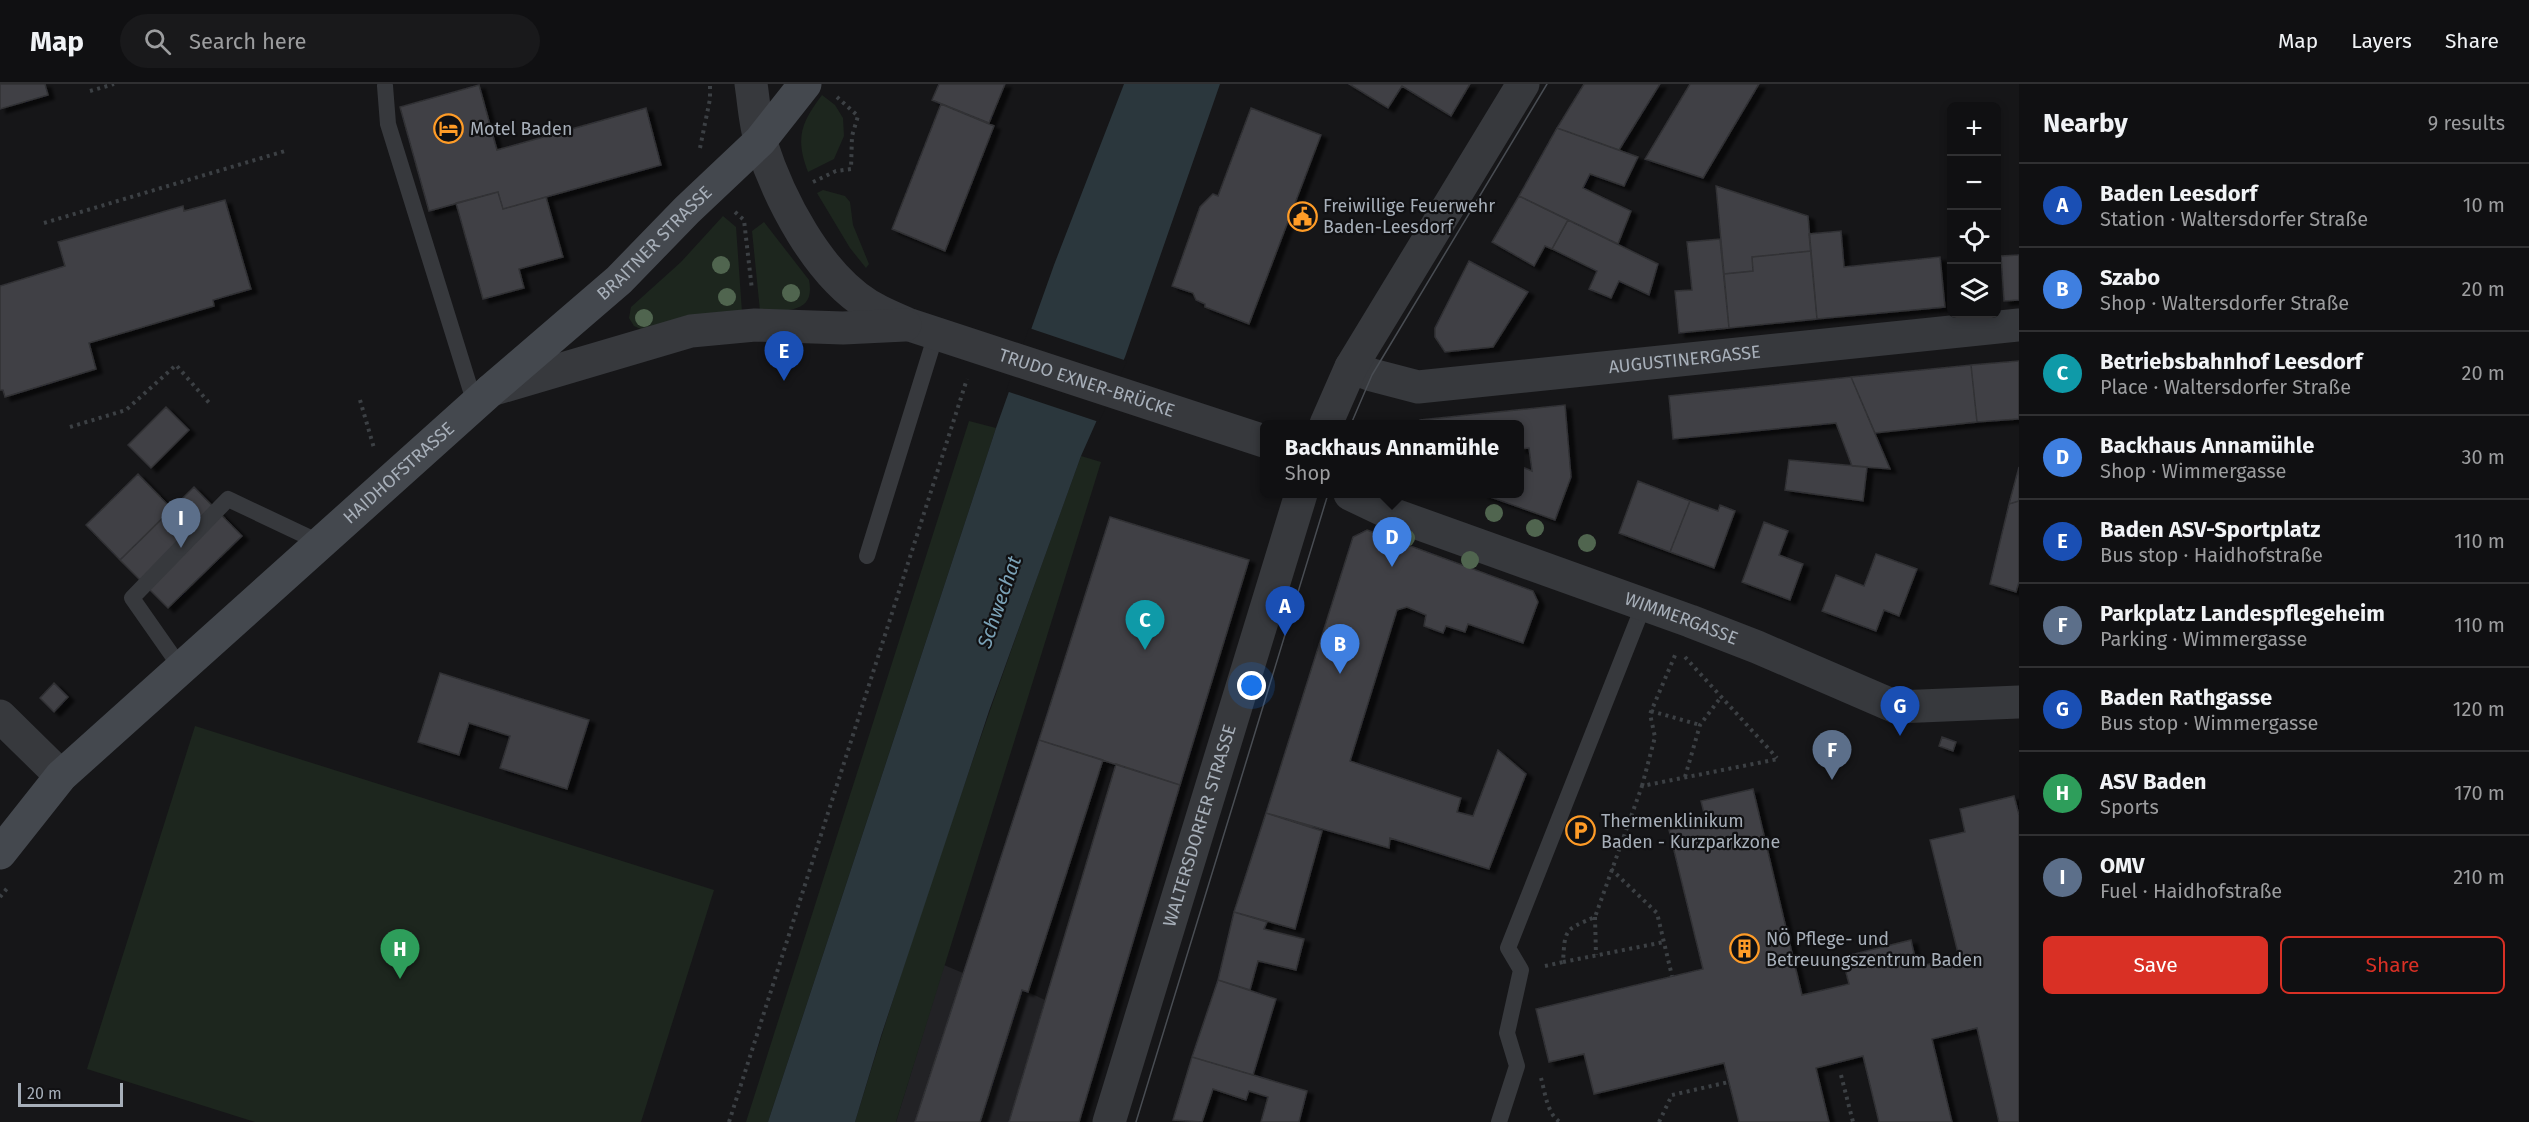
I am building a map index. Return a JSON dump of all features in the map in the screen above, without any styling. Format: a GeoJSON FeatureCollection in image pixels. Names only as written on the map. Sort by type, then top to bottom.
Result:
{"type":"FeatureCollection","features":[{"type":"Feature","properties":{"kind":"main road","name":"BRAITNER STRASSE"},"geometry":{"type":"LineString","coordinates":[[483,397],[619,280],[687,210],[817,87]]}},
{"type":"Feature","properties":{"kind":"main road","name":"HAIDHOFSTRASSE"},"geometry":{"type":"LineString","coordinates":[[0,853],[61,776],[483,397]]}},
{"type":"Feature","properties":{"kind":"street"},"geometry":{"type":"LineString","coordinates":[[751,84],[760,141],[783,197],[805,237],[833,275],[868,305],[923,330]]}},
{"type":"Feature","properties":{"kind":"street"},"geometry":{"type":"LineString","coordinates":[[1328,420],[1352,367],[1523,84]]}},
{"type":"Feature","properties":{"kind":"street","name":"HAIDHOFSTRASSE"},"geometry":{"type":"LineString","coordinates":[[483,397],[691,331],[755,325],[923,330]]}},
{"type":"Feature","properties":{"kind":"street","name":"AUGUSTINERGASSE"},"geometry":{"type":"LineString","coordinates":[[1352,367],[1371,375],[1418,387],[2019,325]]}},
{"type":"Feature","properties":{"kind":"street","name":"TRUDO EXNER-BRÜCKE"},"geometry":{"type":"LineString","coordinates":[[923,330],[1260,440]]}},
{"type":"Feature","properties":{"kind":"street","name":"WALTERSDORFER STRASSE"},"geometry":{"type":"LineString","coordinates":[[1109,1122],[1300,498]]}},
{"type":"Feature","properties":{"kind":"street","name":"WIMMERGASSE"},"geometry":{"type":"LineString","coordinates":[[1358,498],[1392,514],[1757,647],[1896,707],[2019,702]]}},
{"type":"Feature","properties":{"kind":"street"},"geometry":{"type":"LineString","coordinates":[[0,716],[61,776]]}},
{"type":"Feature","properties":{"kind":"lane"},"geometry":{"type":"LineString","coordinates":[[385,86],[388,124],[483,397]]}},
{"type":"Feature","properties":{"kind":"lane"},"geometry":{"type":"LineString","coordinates":[[867,556],[923,330]]}},
{"type":"Feature","properties":{"kind":"lane"},"geometry":{"type":"LineString","coordinates":[[181,668],[132,598],[228,499],[321,543]]}},
{"type":"Feature","properties":{"kind":"lane"},"geometry":{"type":"LineString","coordinates":[[1498,1122],[1517,1066],[1507,1033],[1521,970],[1508,948],[1644,604]]}},
{"type":"Feature","properties":{"kind":"path"},"geometry":{"type":"LineString","coordinates":[[90,91],[114,84]]}},
{"type":"Feature","properties":{"kind":"path"},"geometry":{"type":"LineString","coordinates":[[755,325],[744,220],[783,197],[836,171],[850,168],[852,136],[858,116],[817,87]]}},
{"type":"Feature","properties":{"kind":"path"},"geometry":{"type":"LineString","coordinates":[[44,223],[285,151]]}},
{"type":"Feature","properties":{"kind":"path"},"geometry":{"type":"LineString","coordinates":[[729,1122],[992,352]]}},
{"type":"Feature","properties":{"kind":"path"},"geometry":{"type":"LineString","coordinates":[[70,427],[126,410],[176,365],[211,405]]}},
{"type":"Feature","properties":{"kind":"path"},"geometry":{"type":"LineString","coordinates":[[1596,956],[1595,917],[1642,786],[1655,737],[1651,711],[1678,649],[1778,759],[1642,786]]}},
{"type":"Feature","properties":{"kind":"path"},"geometry":{"type":"LineString","coordinates":[[1685,777],[1700,724],[1721,697]]}},
{"type":"Feature","properties":{"kind":"path"},"geometry":{"type":"LineString","coordinates":[[1651,711],[1700,724]]}},
{"type":"Feature","properties":{"kind":"path"},"geometry":{"type":"LineString","coordinates":[[1611,869],[1658,913],[1672,976]]}},
{"type":"Feature","properties":{"kind":"path"},"geometry":{"type":"LineString","coordinates":[[1563,962],[1564,938],[1570,927],[1595,917]]}},
{"type":"Feature","properties":{"kind":"path"},"geometry":{"type":"LineString","coordinates":[[1521,970],[1664,942]]}},
{"type":"Feature","properties":{"kind":"path"},"geometry":{"type":"LineString","coordinates":[[1841,1075],[1853,1122]]}},
{"type":"Feature","properties":{"kind":"path"},"geometry":{"type":"LineString","coordinates":[[1659,1122],[1672,1095],[1729,1082]]}},
{"type":"Feature","properties":{"kind":"shaded area"},"geometry":{"type":"Polygon","coordinates":[[[822,95],[835,105],[843,118],[844,136],[834,159],[808,172],[802,150],[802,131],[809,114],[822,95]]]}},
{"type":"Feature","properties":{"kind":"shaded area"},"geometry":{"type":"Polygon","coordinates":[[[823,190],[845,196],[850,202],[853,225],[869,264],[866,268],[850,248],[817,193],[823,190]]]}},
{"type":"Feature","properties":{"kind":"shaded area"},"geometry":{"type":"Polygon","coordinates":[[[723,216],[736,227],[742,312],[643,330],[634,326],[629,318],[631,307],[681,262],[723,216]]]}},
{"type":"Feature","properties":{"kind":"shaded area"},"geometry":{"type":"Polygon","coordinates":[[[764,222],[809,280],[808,299],[796,308],[760,311],[752,231],[764,222]]]}},
{"type":"Feature","properties":{"kind":"shaded area"},"geometry":{"type":"Polygon","coordinates":[[[969,421],[996,428],[768,1122],[746,1122],[969,421]]]}},
{"type":"Feature","properties":{"kind":"shaded area"},"geometry":{"type":"Polygon","coordinates":[[[1081,456],[1101,462],[896,1122],[855,1122],[964,787],[1081,456]]]}},
{"type":"Feature","properties":{"kind":"shaded area"},"geometry":{"type":"Polygon","coordinates":[[[195,726],[714,890],[641,1122],[255,1122],[87,1069],[195,726]]]}},
{"type":"Feature","properties":{"kind":"shaded area"},"geometry":{"type":"Polygon","coordinates":[[[944,965],[963,973],[1028,992],[1045,1000],[1009,1122],[896,1122],[944,965]]]}},
{"type":"Feature","properties":{"kind":"water","name":"Schwechat"},"geometry":{"type":"Polygon","coordinates":[[[1124,84],[1220,84],[1125,357],[1081,456],[989,711],[881,1036],[855,1122],[768,1122],[996,428],[1054,265],[1124,84]]]}},
{"type":"Feature","properties":{"kind":"pier"},"geometry":{"type":"Polygon","coordinates":[[[1029,328],[1127,361],[1099,422],[1006,391],[1029,328]]]}},
{"type":"Feature","properties":{"kind":"building"},"geometry":{"type":"Polygon","coordinates":[[[0,84],[45,84],[48,95],[0,109],[0,84]]]}},
{"type":"Feature","properties":{"kind":"building"},"geometry":{"type":"Polygon","coordinates":[[[939,84],[1005,84],[989,123],[932,100],[939,84]]]}},
{"type":"Feature","properties":{"kind":"building"},"geometry":{"type":"Polygon","coordinates":[[[1349,84],[1470,84],[1451,116],[1402,86],[1388,108],[1349,84]]]}},
{"type":"Feature","properties":{"kind":"building"},"geometry":{"type":"Polygon","coordinates":[[[1584,84],[1660,84],[1619,150],[1557,128],[1584,84]]]}},
{"type":"Feature","properties":{"kind":"building"},"geometry":{"type":"Polygon","coordinates":[[[1690,84],[1759,84],[1703,178],[1645,159],[1690,84]]]}},
{"type":"Feature","properties":{"kind":"building","name":"Motel Baden"},"geometry":{"type":"Polygon","coordinates":[[[479,85],[497,150],[646,108],[661,165],[503,209],[498,192],[429,211],[400,107],[479,85]]]}},
{"type":"Feature","properties":{"kind":"building"},"geometry":{"type":"Polygon","coordinates":[[[941,104],[994,126],[945,251],[892,229],[941,104]]]}},
{"type":"Feature","properties":{"kind":"building"},"geometry":{"type":"Polygon","coordinates":[[[1251,108],[1321,135],[1249,324],[1205,307],[1205,304],[1196,300],[1193,293],[1172,286],[1200,207],[1213,194],[1218,196],[1251,108]]]}},
{"type":"Feature","properties":{"kind":"building"},"geometry":{"type":"Polygon","coordinates":[[[1557,128],[1638,157],[1624,186],[1590,174],[1583,188],[1631,211],[1618,244],[1519,196],[1557,128]]]}},
{"type":"Feature","properties":{"kind":"building"},"geometry":{"type":"Polygon","coordinates":[[[1716,186],[1808,216],[1811,251],[1752,257],[1753,271],[1724,274],[1716,186]]]}},
{"type":"Feature","properties":{"kind":"building"},"geometry":{"type":"Polygon","coordinates":[[[498,192],[503,209],[546,197],[563,257],[519,269],[524,288],[483,299],[456,203],[498,192]]]}},
{"type":"Feature","properties":{"kind":"building"},"geometry":{"type":"Polygon","coordinates":[[[1519,196],[1568,220],[1552,249],[1545,246],[1534,266],[1492,242],[1519,196]]]}},
{"type":"Feature","properties":{"kind":"building"},"geometry":{"type":"Polygon","coordinates":[[[225,200],[251,289],[213,300],[214,306],[89,343],[96,369],[5,397],[3,390],[0,390],[0,286],[65,266],[58,242],[183,206],[184,211],[225,200]]]}},
{"type":"Feature","properties":{"kind":"building"},"geometry":{"type":"Polygon","coordinates":[[[1568,220],[1658,264],[1649,295],[1619,281],[1611,298],[1589,289],[1597,271],[1552,249],[1568,220]]]}},
{"type":"Feature","properties":{"kind":"building"},"geometry":{"type":"Polygon","coordinates":[[[1841,231],[1844,267],[1940,257],[1945,307],[1817,319],[1809,234],[1841,231]]]}},
{"type":"Feature","properties":{"kind":"building"},"geometry":{"type":"Polygon","coordinates":[[[1720,239],[1729,328],[1679,333],[1675,291],[1692,290],[1687,242],[1720,239]]]}},
{"type":"Feature","properties":{"kind":"building"},"geometry":{"type":"Polygon","coordinates":[[[1811,251],[1817,319],[1729,328],[1724,274],[1753,271],[1752,257],[1811,251]]]}},
{"type":"Feature","properties":{"kind":"building"},"geometry":{"type":"Polygon","coordinates":[[[2019,255],[2019,300],[2004,301],[2001,256],[2019,255]]]}},
{"type":"Feature","properties":{"kind":"building"},"geometry":{"type":"Polygon","coordinates":[[[1469,261],[1528,292],[1493,347],[1445,352],[1435,337],[1435,328],[1469,261]]]}},
{"type":"Feature","properties":{"kind":"building"},"geometry":{"type":"Polygon","coordinates":[[[2019,361],[2019,419],[1977,422],[1971,365],[2019,361]]]}},
{"type":"Feature","properties":{"kind":"building"},"geometry":{"type":"Polygon","coordinates":[[[1971,365],[1977,422],[1875,433],[1851,377],[1971,365]]]}},
{"type":"Feature","properties":{"kind":"building"},"geometry":{"type":"Polygon","coordinates":[[[1851,377],[1890,469],[1852,466],[1836,423],[1673,439],[1669,396],[1851,377]]]}},
{"type":"Feature","properties":{"kind":"building"},"geometry":{"type":"Polygon","coordinates":[[[1565,405],[1571,477],[1555,520],[1493,498],[1524,498],[1524,468],[1532,471],[1529,448],[1524,449],[1524,420],[1420,420],[1565,405]]]}},
{"type":"Feature","properties":{"kind":"building"},"geometry":{"type":"Polygon","coordinates":[[[166,407],[189,430],[151,468],[128,445],[166,407]]]}},
{"type":"Feature","properties":{"kind":"building"},"geometry":{"type":"Polygon","coordinates":[[[1789,460],[1867,467],[1863,501],[1785,490],[1789,460]]]}},
{"type":"Feature","properties":{"kind":"building"},"geometry":{"type":"Polygon","coordinates":[[[2019,467],[2019,501],[2009,504],[2019,467]]]}},
{"type":"Feature","properties":{"kind":"building"},"geometry":{"type":"Polygon","coordinates":[[[138,474],[172,509],[120,560],[86,525],[138,474]]]}},
{"type":"Feature","properties":{"kind":"building"},"geometry":{"type":"Polygon","coordinates":[[[1638,481],[1690,501],[1670,552],[1619,533],[1638,481]]]}},
{"type":"Feature","properties":{"kind":"building"},"geometry":{"type":"Polygon","coordinates":[[[194,487],[242,536],[168,608],[120,560],[194,487]]]}},
{"type":"Feature","properties":{"kind":"building"},"geometry":{"type":"Polygon","coordinates":[[[1690,501],[1718,511],[1720,505],[1735,511],[1714,568],[1670,552],[1690,501]]]}},
{"type":"Feature","properties":{"kind":"building"},"geometry":{"type":"Polygon","coordinates":[[[2019,501],[2019,582],[2016,592],[1990,584],[2009,504],[2019,501]]]}},
{"type":"Feature","properties":{"kind":"building"},"geometry":{"type":"Polygon","coordinates":[[[1110,517],[1249,560],[1180,785],[1039,740],[1110,517]]]}},
{"type":"Feature","properties":{"kind":"building"},"geometry":{"type":"Polygon","coordinates":[[[1764,522],[1788,531],[1779,555],[1803,564],[1790,600],[1742,582],[1764,522]]]}},
{"type":"Feature","properties":{"kind":"building"},"geometry":{"type":"Polygon","coordinates":[[[1367,530],[1533,591],[1538,602],[1523,643],[1468,624],[1465,632],[1446,626],[1443,633],[1424,626],[1426,615],[1407,607],[1397,610],[1350,761],[1461,798],[1457,812],[1473,816],[1498,750],[1526,774],[1489,869],[1390,838],[1389,848],[1266,813],[1353,537],[1367,530]]]}},
{"type":"Feature","properties":{"kind":"building"},"geometry":{"type":"Polygon","coordinates":[[[1876,554],[1917,569],[1899,616],[1884,610],[1876,631],[1822,611],[1836,575],[1864,586],[1876,554]]]}},
{"type":"Feature","properties":{"kind":"building"},"geometry":{"type":"Polygon","coordinates":[[[440,673],[589,720],[567,789],[500,768],[510,736],[469,723],[459,755],[418,742],[440,673]]]}},
{"type":"Feature","properties":{"kind":"building"},"geometry":{"type":"Polygon","coordinates":[[[54,683],[68,697],[54,712],[40,698],[54,683]]]}},
{"type":"Feature","properties":{"kind":"building"},"geometry":{"type":"Polygon","coordinates":[[[1942,737],[1956,742],[1953,751],[1939,746],[1942,737]]]}},
{"type":"Feature","properties":{"kind":"building"},"geometry":{"type":"Polygon","coordinates":[[[1039,740],[1103,760],[1028,992],[1022,990],[980,1122],[915,1122],[1039,740]]]}},
{"type":"Feature","properties":{"kind":"building"},"geometry":{"type":"Polygon","coordinates":[[[1116,764],[1180,785],[1079,1122],[1009,1122],[1116,764]]]}},
{"type":"Feature","properties":{"kind":"building","name":"NÖ Pflege- und Betreuungszentrum Baden"},"geometry":{"type":"Polygon","coordinates":[[[1753,789],[1802,995],[1849,984],[1842,957],[1911,940],[1917,967],[1959,957],[1930,840],[1965,832],[1960,809],[2014,796],[2019,815],[2019,1122],[1999,1122],[1977,1028],[1932,1039],[1952,1122],[1879,1122],[1863,1056],[1816,1068],[1829,1122],[1739,1122],[1724,1063],[1594,1094],[1584,1054],[1549,1062],[1536,1009],[1703,969],[1669,830],[1706,821],[1701,801],[1753,789]]]}},
{"type":"Feature","properties":{"kind":"building"},"geometry":{"type":"Polygon","coordinates":[[[1266,813],[1322,831],[1295,929],[1234,912],[1266,813]]]}},
{"type":"Feature","properties":{"kind":"building"},"geometry":{"type":"Polygon","coordinates":[[[1234,912],[1267,922],[1264,929],[1304,939],[1296,970],[1258,961],[1250,990],[1218,980],[1234,912]]]}},
{"type":"Feature","properties":{"kind":"building"},"geometry":{"type":"Polygon","coordinates":[[[1218,980],[1276,999],[1253,1075],[1192,1057],[1218,980]]]}},
{"type":"Feature","properties":{"kind":"building"},"geometry":{"type":"Polygon","coordinates":[[[1192,1057],[1307,1091],[1299,1122],[1261,1122],[1268,1097],[1249,1091],[1246,1100],[1213,1089],[1202,1122],[1173,1120],[1192,1057]]]}},
{"type":"Feature","properties":{"kind":"tram line"},"geometry":{"type":"LineString","coordinates":[[1353,420],[1372,375],[1547,84]]}},
{"type":"Feature","properties":{"kind":"tram line"},"geometry":{"type":"LineString","coordinates":[[1136,1122],[1327,498]]}},
{"type":"Feature","properties":{"kind":"place","name":"Motel Baden"},"geometry":{"type":"Point","coordinates":[449,129]}},
{"type":"Feature","properties":{"kind":"place","name":"Freiwillige Feuerwehr Baden-Leesdorf"},"geometry":{"type":"Point","coordinates":[1302,216]}},
{"type":"Feature","properties":{"kind":"place","name":"Baden ASV-Sportplatz"},"geometry":{"type":"Point","coordinates":[784,381]}},
{"type":"Feature","properties":{"kind":"place","name":"OMV"},"geometry":{"type":"Point","coordinates":[181,548]}},
{"type":"Feature","properties":{"kind":"place","name":"Backhaus Annamühle"},"geometry":{"type":"Point","coordinates":[1392,567]}},
{"type":"Feature","properties":{"kind":"place","name":"Baden Leesdorf"},"geometry":{"type":"Point","coordinates":[1285,636]}},
{"type":"Feature","properties":{"kind":"place","name":"Betriebsbahnhof Leesdorf"},"geometry":{"type":"Point","coordinates":[1145,650]}},
{"type":"Feature","properties":{"kind":"place","name":"Szabo"},"geometry":{"type":"Point","coordinates":[1340,674]}},
{"type":"Feature","properties":{"kind":"place","name":"Baden Rathgasse"},"geometry":{"type":"Point","coordinates":[1900,736]}},
{"type":"Feature","properties":{"kind":"place","name":"Parkplatz Landespflegeheim"},"geometry":{"type":"Point","coordinates":[1832,780]}},
{"type":"Feature","properties":{"kind":"place","name":"Thermenklinikum Baden - Kurzparkzone"},"geometry":{"type":"Point","coordinates":[1580,831]}},
{"type":"Feature","properties":{"kind":"place","name":"NÖ Pflege- und Betreuungszentrum Baden"},"geometry":{"type":"Point","coordinates":[1745,949]}},
{"type":"Feature","properties":{"kind":"place","name":"ASV Baden"},"geometry":{"type":"Point","coordinates":[400,979]}}]}
